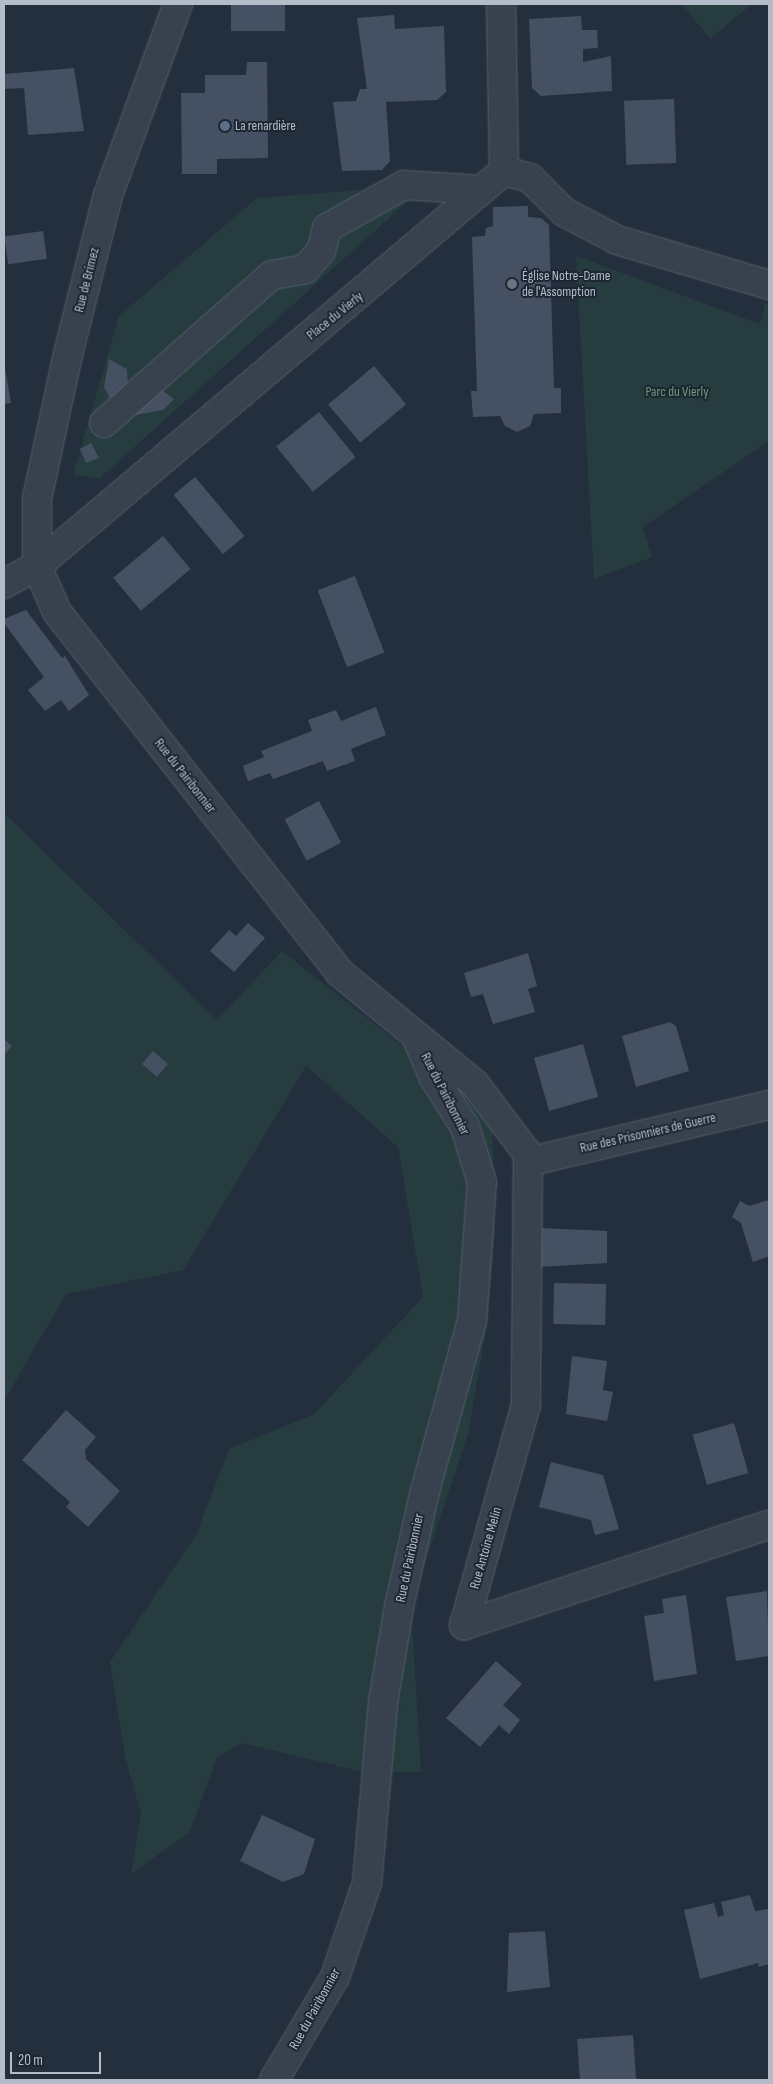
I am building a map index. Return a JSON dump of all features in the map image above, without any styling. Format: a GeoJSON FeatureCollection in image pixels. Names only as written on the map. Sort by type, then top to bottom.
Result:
{"type":"FeatureCollection","features":[{"type":"Feature","properties":{"kind":"street","name":"Rue de Brimez"},"geometry":{"type":"LineString","coordinates":[[37,566],[37,498],[68,354],[108,195],[178,4]]}},
{"type":"Feature","properties":{"kind":"street"},"geometry":{"type":"LineString","coordinates":[[501,4],[504,171],[530,178],[564,212],[617,240],[769,285]]}},
{"type":"Feature","properties":{"kind":"street","name":"Place du Vierly"},"geometry":{"type":"LineString","coordinates":[[4,584],[37,566],[504,171]]}},
{"type":"Feature","properties":{"kind":"street"},"geometry":{"type":"LineString","coordinates":[[104,423],[272,276],[305,269],[320,251],[327,228],[404,185],[482,190]]}},
{"type":"Feature","properties":{"kind":"street","name":"Rue du Pairibonnier"},"geometry":{"type":"LineString","coordinates":[[37,566],[57,612],[340,973],[475,1084],[528,1158]]}},
{"type":"Feature","properties":{"kind":"street","name":"Rue du Pairibonnier"},"geometry":{"type":"LineString","coordinates":[[274,2080],[335,1977],[367,1883],[383,1702],[399,1606],[425,1491],[472,1320],[482,1182],[465,1127],[434,1078],[415,1034]]}},
{"type":"Feature","properties":{"kind":"street","name":"Rue des Prisonniers de Guerre"},"geometry":{"type":"LineString","coordinates":[[528,1158],[769,1105]]}},
{"type":"Feature","properties":{"kind":"street","name":"Rue Antoine Melin"},"geometry":{"type":"LineString","coordinates":[[528,1158],[526,1405],[464,1625],[769,1525]]}},
{"type":"Feature","properties":{"kind":"green space"},"geometry":{"type":"Polygon","coordinates":[[[682,4],[752,4],[710,39],[682,4]]]}},
{"type":"Feature","properties":{"kind":"green space"},"geometry":{"type":"Polygon","coordinates":[[[426,185],[100,478],[73,475],[119,316],[257,198],[426,185]]]}},
{"type":"Feature","properties":{"kind":"green space","name":"Parc du Vierly"},"geometry":{"type":"Polygon","coordinates":[[[576,256],[760,324],[765,303],[769,304],[769,441],[643,527],[652,557],[594,579],[576,256]]]}},
{"type":"Feature","properties":{"kind":"green space"},"geometry":{"type":"Polygon","coordinates":[[[4,813],[217,1020],[282,951],[492,1116],[495,1233],[487,1326],[468,1434],[411,1606],[421,1772],[367,1773],[241,1743],[217,1757],[190,1832],[131,1874],[141,1813],[125,1757],[110,1662],[196,1535],[229,1449],[314,1414],[423,1297],[398,1147],[306,1066],[183,1270],[66,1294],[4,1401],[4,813]]]}},
{"type":"Feature","properties":{"kind":"building"},"geometry":{"type":"Polygon","coordinates":[[[231,4],[285,4],[285,31],[231,31],[231,4]]]}},
{"type":"Feature","properties":{"kind":"building"},"geometry":{"type":"Polygon","coordinates":[[[394,15],[395,29],[444,26],[446,92],[437,100],[386,102],[390,161],[382,170],[342,171],[333,102],[356,101],[360,89],[367,89],[357,18],[394,15]]]}},
{"type":"Feature","properties":{"kind":"building"},"geometry":{"type":"Polygon","coordinates":[[[581,16],[582,30],[597,30],[598,48],[583,49],[583,62],[611,56],[612,91],[541,96],[532,88],[529,19],[581,16]]]}},
{"type":"Feature","properties":{"kind":"building","name":"La renardière"},"geometry":{"type":"Polygon","coordinates":[[[247,62],[267,62],[268,158],[217,159],[217,174],[182,174],[181,93],[205,93],[205,75],[246,75],[247,62]]]}},
{"type":"Feature","properties":{"kind":"building"},"geometry":{"type":"Polygon","coordinates":[[[74,68],[84,131],[28,135],[24,88],[5,89],[4,74],[74,68]]]}},
{"type":"Feature","properties":{"kind":"building"},"geometry":{"type":"Polygon","coordinates":[[[674,99],[676,163],[626,165],[624,101],[674,99]]]}},
{"type":"Feature","properties":{"kind":"building","name":"Église Notre-Dame de l'Assomption"},"geometry":{"type":"Polygon","coordinates":[[[528,206],[528,217],[541,218],[549,225],[554,388],[561,388],[561,413],[534,414],[530,426],[517,432],[505,426],[500,416],[473,417],[471,391],[477,391],[472,237],[485,236],[486,228],[493,226],[493,207],[528,206]]]}},
{"type":"Feature","properties":{"kind":"building"},"geometry":{"type":"Polygon","coordinates":[[[43,231],[47,259],[8,264],[4,236],[43,231]]]}},
{"type":"Feature","properties":{"kind":"building"},"geometry":{"type":"Polygon","coordinates":[[[109,359],[127,369],[128,387],[111,400],[104,387],[109,359]]]}},
{"type":"Feature","properties":{"kind":"building"},"geometry":{"type":"Polygon","coordinates":[[[4,363],[11,403],[4,404],[4,363]]]}},
{"type":"Feature","properties":{"kind":"building"},"geometry":{"type":"Polygon","coordinates":[[[374,366],[406,404],[360,443],[328,405],[374,366]]]}},
{"type":"Feature","properties":{"kind":"building"},"geometry":{"type":"Polygon","coordinates":[[[156,386],[174,399],[163,410],[136,415],[138,394],[156,386]]]}},
{"type":"Feature","properties":{"kind":"building"},"geometry":{"type":"Polygon","coordinates":[[[319,412],[356,457],[313,492],[276,447],[319,412]]]}},
{"type":"Feature","properties":{"kind":"building"},"geometry":{"type":"Polygon","coordinates":[[[91,443],[99,458],[86,463],[80,449],[91,443]]]}},
{"type":"Feature","properties":{"kind":"building"},"geometry":{"type":"Polygon","coordinates":[[[195,477],[244,536],[223,554],[174,495],[195,477]]]}},
{"type":"Feature","properties":{"kind":"building"},"geometry":{"type":"Polygon","coordinates":[[[163,536],[191,569],[141,611],[113,578],[163,536]]]}},
{"type":"Feature","properties":{"kind":"building"},"geometry":{"type":"Polygon","coordinates":[[[355,576],[384,653],[347,667],[318,590],[355,576]]]}},
{"type":"Feature","properties":{"kind":"building"},"geometry":{"type":"Polygon","coordinates":[[[26,610],[62,658],[65,656],[89,695],[69,711],[61,700],[45,711],[28,690],[44,677],[4,623],[4,619],[26,610]]]}},
{"type":"Feature","properties":{"kind":"building"},"geometry":{"type":"Polygon","coordinates":[[[376,707],[386,735],[351,749],[355,761],[327,771],[323,761],[273,779],[270,773],[248,781],[243,766],[264,757],[261,751],[312,731],[308,720],[336,710],[341,721],[376,707]]]}},
{"type":"Feature","properties":{"kind":"building"},"geometry":{"type":"Polygon","coordinates":[[[319,801],[341,842],[307,861],[285,819],[319,801]]]}},
{"type":"Feature","properties":{"kind":"building"},"geometry":{"type":"Polygon","coordinates":[[[248,923],[265,938],[234,972],[210,951],[229,930],[236,936],[248,923]]]}},
{"type":"Feature","properties":{"kind":"building"},"geometry":{"type":"Polygon","coordinates":[[[528,953],[537,986],[528,989],[535,1012],[493,1024],[483,994],[471,997],[464,973],[528,953]]]}},
{"type":"Feature","properties":{"kind":"building"},"geometry":{"type":"Polygon","coordinates":[[[670,1022],[676,1026],[689,1071],[636,1087],[622,1036],[670,1022]]]}},
{"type":"Feature","properties":{"kind":"building"},"geometry":{"type":"Polygon","coordinates":[[[4,1039],[12,1046],[5,1054],[4,1053],[4,1039]]]}},
{"type":"Feature","properties":{"kind":"building"},"geometry":{"type":"Polygon","coordinates":[[[583,1044],[598,1097],[549,1111],[534,1058],[583,1044]]]}},
{"type":"Feature","properties":{"kind":"building"},"geometry":{"type":"Polygon","coordinates":[[[153,1051],[168,1064],[157,1077],[142,1064],[153,1051]]]}},
{"type":"Feature","properties":{"kind":"building"},"geometry":{"type":"Polygon","coordinates":[[[769,1200],[769,1256],[753,1262],[741,1223],[732,1217],[740,1201],[749,1206],[769,1200]]]}},
{"type":"Feature","properties":{"kind":"building"},"geometry":{"type":"Polygon","coordinates":[[[539,1228],[607,1231],[607,1263],[539,1267],[539,1228]]]}},
{"type":"Feature","properties":{"kind":"building"},"geometry":{"type":"Polygon","coordinates":[[[554,1283],[606,1284],[605,1325],[553,1324],[554,1283]]]}},
{"type":"Feature","properties":{"kind":"building"},"geometry":{"type":"Polygon","coordinates":[[[572,1356],[607,1361],[603,1390],[613,1392],[607,1421],[566,1414],[572,1356]]]}},
{"type":"Feature","properties":{"kind":"building"},"geometry":{"type":"Polygon","coordinates":[[[66,1410],[96,1437],[85,1450],[86,1459],[120,1491],[88,1527],[66,1507],[70,1502],[22,1460],[66,1410]]]}},
{"type":"Feature","properties":{"kind":"building"},"geometry":{"type":"Polygon","coordinates":[[[734,1423],[748,1473],[707,1485],[693,1435],[734,1423]]]}},
{"type":"Feature","properties":{"kind":"building"},"geometry":{"type":"Polygon","coordinates":[[[551,1462],[603,1475],[619,1529],[595,1535],[591,1520],[539,1507],[551,1462]]]}},
{"type":"Feature","properties":{"kind":"building"},"geometry":{"type":"Polygon","coordinates":[[[767,1591],[769,1656],[736,1661],[726,1597],[767,1591]]]}},
{"type":"Feature","properties":{"kind":"building"},"geometry":{"type":"Polygon","coordinates":[[[686,1595],[697,1674],[654,1681],[644,1616],[664,1613],[662,1599],[686,1595]]]}},
{"type":"Feature","properties":{"kind":"building"},"geometry":{"type":"Polygon","coordinates":[[[496,1661],[522,1684],[503,1705],[520,1720],[509,1734],[499,1725],[480,1747],[446,1718],[496,1661]]]}},
{"type":"Feature","properties":{"kind":"building"},"geometry":{"type":"Polygon","coordinates":[[[262,1815],[315,1839],[304,1874],[283,1882],[240,1861],[262,1815]]]}},
{"type":"Feature","properties":{"kind":"building"},"geometry":{"type":"Polygon","coordinates":[[[750,1895],[755,1911],[769,1909],[769,1964],[759,1967],[758,1963],[700,1979],[684,1910],[714,1903],[718,1917],[724,1915],[721,1902],[750,1895]]]}},
{"type":"Feature","properties":{"kind":"building"},"geometry":{"type":"Polygon","coordinates":[[[545,1931],[550,1987],[507,1992],[509,1933],[545,1931]]]}},
{"type":"Feature","properties":{"kind":"building"},"geometry":{"type":"Polygon","coordinates":[[[633,2035],[636,2079],[580,2080],[577,2039],[633,2035]]]}},
{"type":"Feature","properties":{"kind":"place","name":"La renardière"},"geometry":{"type":"Point","coordinates":[225,126]}},
{"type":"Feature","properties":{"kind":"place","name":"Église Notre-Dame de l'Assomption"},"geometry":{"type":"Point","coordinates":[512,284]}}]}
